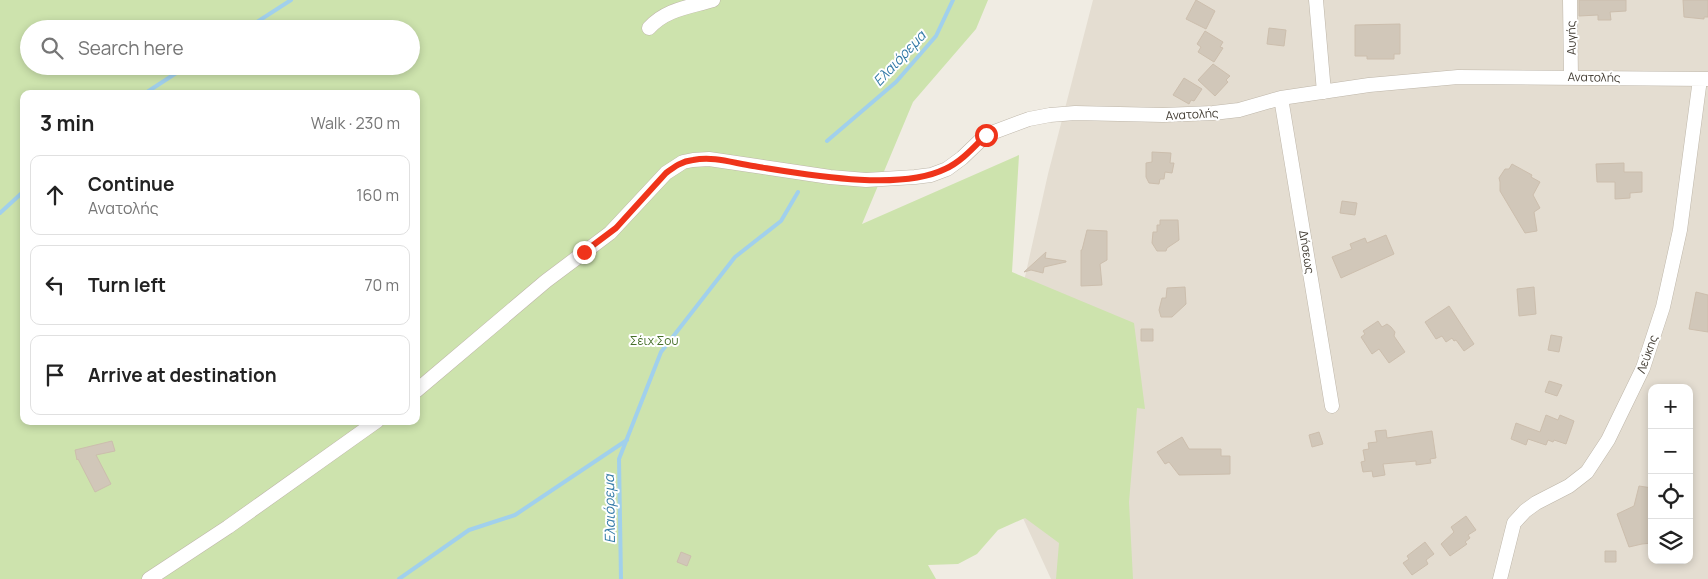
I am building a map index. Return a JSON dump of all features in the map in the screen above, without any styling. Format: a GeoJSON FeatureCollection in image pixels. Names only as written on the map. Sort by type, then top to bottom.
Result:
{"type":"FeatureCollection","features":[{"type":"Feature","properties":{"kind":"street"},"geometry":{"type":"LineString","coordinates":[[649,28],[657,20],[671,12],[713,0]]}},
{"type":"Feature","properties":{"kind":"street"},"geometry":{"type":"LineString","coordinates":[[1316,0],[1324,92]]}},
{"type":"Feature","properties":{"kind":"street","name":"Αυγής"},"geometry":{"type":"LineString","coordinates":[[1570,0],[1571,77]]}},
{"type":"Feature","properties":{"kind":"street","name":"Ανατολής"},"geometry":{"type":"LineString","coordinates":[[420,388],[546,281],[610,233],[666,173],[679,164],[692,160],[717,159],[788,172],[848,179],[866,180],[915,177],[931,175],[947,168],[962,158],[986,135],[1029,119],[1075,113],[1163,116],[1203,114],[1239,110],[1281,98],[1428,78],[1571,77],[1704,79]]}},
{"type":"Feature","properties":{"kind":"street","name":"Λεύκης"},"geometry":{"type":"LineString","coordinates":[[1500,579],[1514,523],[1530,507],[1568,486],[1587,472],[1608,440],[1643,368],[1663,307],[1680,230],[1704,79]]}},
{"type":"Feature","properties":{"kind":"street","name":"Δήσεως"},"geometry":{"type":"LineString","coordinates":[[1281,98],[1332,406]]}},
{"type":"Feature","properties":{"kind":"street"},"geometry":{"type":"LineString","coordinates":[[149,579],[250,511],[371,425]]}},
{"type":"Feature","properties":{"kind":"shaded area"},"geometry":{"type":"Polygon","coordinates":[[[1093,0],[1708,0],[1708,579],[1051,579],[988,442],[1048,174],[1093,0]]]}},
{"type":"Feature","properties":{"kind":"green space","name":"Σέιχ Σου"},"geometry":{"type":"Polygon","coordinates":[[[0,0],[988,0],[976,29],[913,102],[862,224],[1019,155],[1012,272],[1134,323],[1145,409],[1137,408],[1129,502],[1133,579],[1056,579],[1059,543],[1025,518],[998,530],[977,554],[958,564],[928,565],[936,579],[0,579],[0,0]]]}},
{"type":"Feature","properties":{"kind":"building"},"geometry":{"type":"Polygon","coordinates":[[[1196,0],[1215,11],[1206,29],[1186,19],[1196,0]]]}},
{"type":"Feature","properties":{"kind":"building"},"geometry":{"type":"Polygon","coordinates":[[[1579,0],[1626,0],[1626,11],[1610,12],[1611,20],[1598,20],[1598,15],[1579,16],[1579,0]]]}},
{"type":"Feature","properties":{"kind":"building"},"geometry":{"type":"Polygon","coordinates":[[[1683,0],[1708,0],[1708,17],[1704,17],[1704,19],[1684,17],[1683,0]]]}},
{"type":"Feature","properties":{"kind":"building"},"geometry":{"type":"Polygon","coordinates":[[[1400,24],[1400,54],[1394,54],[1394,59],[1367,59],[1367,56],[1355,56],[1355,25],[1400,24]]]}},
{"type":"Feature","properties":{"kind":"building"},"geometry":{"type":"Polygon","coordinates":[[[1269,28],[1286,30],[1284,46],[1267,44],[1269,28]]]}},
{"type":"Feature","properties":{"kind":"building"},"geometry":{"type":"Polygon","coordinates":[[[1205,31],[1223,42],[1220,47],[1223,48],[1214,62],[1198,52],[1201,47],[1197,44],[1205,31]]]}},
{"type":"Feature","properties":{"kind":"building"},"geometry":{"type":"Polygon","coordinates":[[[1213,64],[1230,76],[1226,80],[1228,82],[1215,96],[1198,80],[1213,64]]]}},
{"type":"Feature","properties":{"kind":"building"},"geometry":{"type":"Polygon","coordinates":[[[1184,78],[1202,89],[1194,101],[1191,100],[1189,104],[1173,95],[1184,78]]]}},
{"type":"Feature","properties":{"kind":"building"},"geometry":{"type":"Polygon","coordinates":[[[1152,152],[1171,153],[1170,163],[1174,163],[1172,173],[1165,172],[1164,179],[1160,179],[1159,184],[1149,183],[1146,177],[1146,163],[1152,162],[1152,152]]]}},
{"type":"Feature","properties":{"kind":"building"},"geometry":{"type":"Polygon","coordinates":[[[1624,163],[1624,172],[1642,172],[1642,192],[1630,193],[1630,198],[1615,199],[1615,182],[1597,182],[1596,164],[1624,163]]]}},
{"type":"Feature","properties":{"kind":"building"},"geometry":{"type":"Polygon","coordinates":[[[1512,164],[1532,175],[1531,177],[1540,182],[1533,195],[1540,208],[1534,212],[1537,231],[1525,233],[1500,191],[1499,178],[1505,169],[1509,169],[1512,164]]]}},
{"type":"Feature","properties":{"kind":"building"},"geometry":{"type":"Polygon","coordinates":[[[1342,201],[1357,203],[1355,215],[1340,213],[1342,201]]]}},
{"type":"Feature","properties":{"kind":"building"},"geometry":{"type":"Polygon","coordinates":[[[1160,220],[1178,220],[1179,240],[1167,248],[1166,251],[1157,251],[1152,243],[1153,232],[1157,232],[1157,225],[1160,225],[1160,220]]]}},
{"type":"Feature","properties":{"kind":"building"},"geometry":{"type":"Polygon","coordinates":[[[1087,230],[1107,231],[1107,260],[1100,264],[1102,285],[1081,286],[1081,250],[1087,230]]]}},
{"type":"Feature","properties":{"kind":"building"},"geometry":{"type":"Polygon","coordinates":[[[1386,235],[1394,254],[1341,278],[1332,257],[1352,249],[1350,244],[1365,238],[1367,243],[1386,235]]]}},
{"type":"Feature","properties":{"kind":"building"},"geometry":{"type":"Polygon","coordinates":[[[1046,252],[1045,258],[1066,262],[1044,267],[1043,273],[1031,270],[1024,272],[1046,252]]]}},
{"type":"Feature","properties":{"kind":"building"},"geometry":{"type":"Polygon","coordinates":[[[1185,287],[1186,304],[1172,317],[1161,317],[1159,310],[1162,298],[1166,298],[1167,288],[1185,287]]]}},
{"type":"Feature","properties":{"kind":"building"},"geometry":{"type":"Polygon","coordinates":[[[1534,287],[1536,314],[1519,316],[1517,289],[1534,287]]]}},
{"type":"Feature","properties":{"kind":"building"},"geometry":{"type":"Polygon","coordinates":[[[1696,292],[1708,295],[1708,332],[1689,329],[1696,292]]]}},
{"type":"Feature","properties":{"kind":"building"},"geometry":{"type":"Polygon","coordinates":[[[1449,306],[1474,344],[1464,351],[1456,340],[1454,341],[1452,338],[1446,342],[1442,336],[1436,339],[1425,322],[1449,306]]]}},
{"type":"Feature","properties":{"kind":"building"},"geometry":{"type":"Polygon","coordinates":[[[1378,321],[1382,327],[1387,324],[1391,327],[1395,332],[1394,336],[1405,352],[1389,363],[1379,349],[1372,354],[1361,337],[1365,334],[1363,331],[1378,321]]]}},
{"type":"Feature","properties":{"kind":"building"},"geometry":{"type":"Polygon","coordinates":[[[1141,329],[1153,329],[1153,341],[1141,341],[1141,329]]]}},
{"type":"Feature","properties":{"kind":"building"},"geometry":{"type":"Polygon","coordinates":[[[1551,335],[1562,337],[1559,352],[1548,350],[1551,335]]]}},
{"type":"Feature","properties":{"kind":"building"},"geometry":{"type":"Polygon","coordinates":[[[1549,381],[1562,385],[1557,396],[1545,392],[1549,381]]]}},
{"type":"Feature","properties":{"kind":"building"},"geometry":{"type":"Polygon","coordinates":[[[1546,415],[1558,420],[1560,415],[1574,421],[1566,444],[1548,440],[1546,445],[1528,439],[1526,445],[1511,439],[1516,423],[1540,432],[1546,415]]]}},
{"type":"Feature","properties":{"kind":"building"},"geometry":{"type":"Polygon","coordinates":[[[1386,430],[1387,438],[1432,431],[1436,458],[1430,459],[1431,463],[1416,465],[1416,461],[1383,464],[1385,475],[1373,477],[1372,471],[1363,472],[1361,462],[1365,461],[1363,450],[1369,449],[1368,443],[1377,442],[1375,431],[1386,430]]]}},
{"type":"Feature","properties":{"kind":"building"},"geometry":{"type":"Polygon","coordinates":[[[1319,432],[1323,444],[1312,447],[1309,435],[1319,432]]]}},
{"type":"Feature","properties":{"kind":"building"},"geometry":{"type":"Polygon","coordinates":[[[1182,437],[1189,449],[1221,449],[1221,456],[1230,456],[1230,474],[1179,475],[1169,462],[1165,464],[1157,452],[1182,437]]]}},
{"type":"Feature","properties":{"kind":"building"},"geometry":{"type":"Polygon","coordinates":[[[112,441],[115,451],[96,455],[111,484],[95,492],[77,460],[75,450],[112,441]]]}},
{"type":"Feature","properties":{"kind":"building"},"geometry":{"type":"Polygon","coordinates":[[[1639,486],[1648,487],[1648,543],[1629,547],[1617,514],[1634,506],[1639,486]]]}},
{"type":"Feature","properties":{"kind":"building"},"geometry":{"type":"Polygon","coordinates":[[[1466,516],[1476,530],[1468,535],[1470,538],[1465,542],[1467,544],[1450,556],[1441,544],[1454,532],[1451,527],[1466,516]]]}},
{"type":"Feature","properties":{"kind":"building"},"geometry":{"type":"Polygon","coordinates":[[[1425,542],[1434,554],[1426,560],[1428,564],[1412,575],[1403,563],[1409,559],[1407,556],[1425,542]]]}},
{"type":"Feature","properties":{"kind":"building"},"geometry":{"type":"Polygon","coordinates":[[[1605,551],[1616,551],[1616,562],[1605,562],[1605,551]]]}},
{"type":"Feature","properties":{"kind":"building"},"geometry":{"type":"Polygon","coordinates":[[[681,552],[691,556],[687,566],[677,562],[681,552]]]}},
{"type":"Feature","properties":{"kind":"waterway"},"geometry":{"type":"LineString","coordinates":[[260,20],[291,0]]}},
{"type":"Feature","properties":{"kind":"waterway","name":"Ελαιόρεμα"},"geometry":{"type":"LineString","coordinates":[[827,141],[896,82],[936,36],[953,0]]}},
{"type":"Feature","properties":{"kind":"waterway"},"geometry":{"type":"LineString","coordinates":[[150,90],[173,75]]}},
{"type":"Feature","properties":{"kind":"waterway"},"geometry":{"type":"LineString","coordinates":[[621,579],[619,459],[661,352],[735,257],[781,221],[798,192]]}},
{"type":"Feature","properties":{"kind":"waterway"},"geometry":{"type":"LineString","coordinates":[[0,213],[20,195]]}},
{"type":"Feature","properties":{"kind":"waterway"},"geometry":{"type":"LineString","coordinates":[[399,579],[469,530],[515,515],[627,440]]}},
{"type":"Feature","properties":{"kind":"route"},"geometry":{"type":"LineString","coordinates":[[584,252],[616,228],[666,173],[688,161],[717,159],[788,172],[848,179],[922,177],[931,175],[954,164],[986,135]]}}]}
